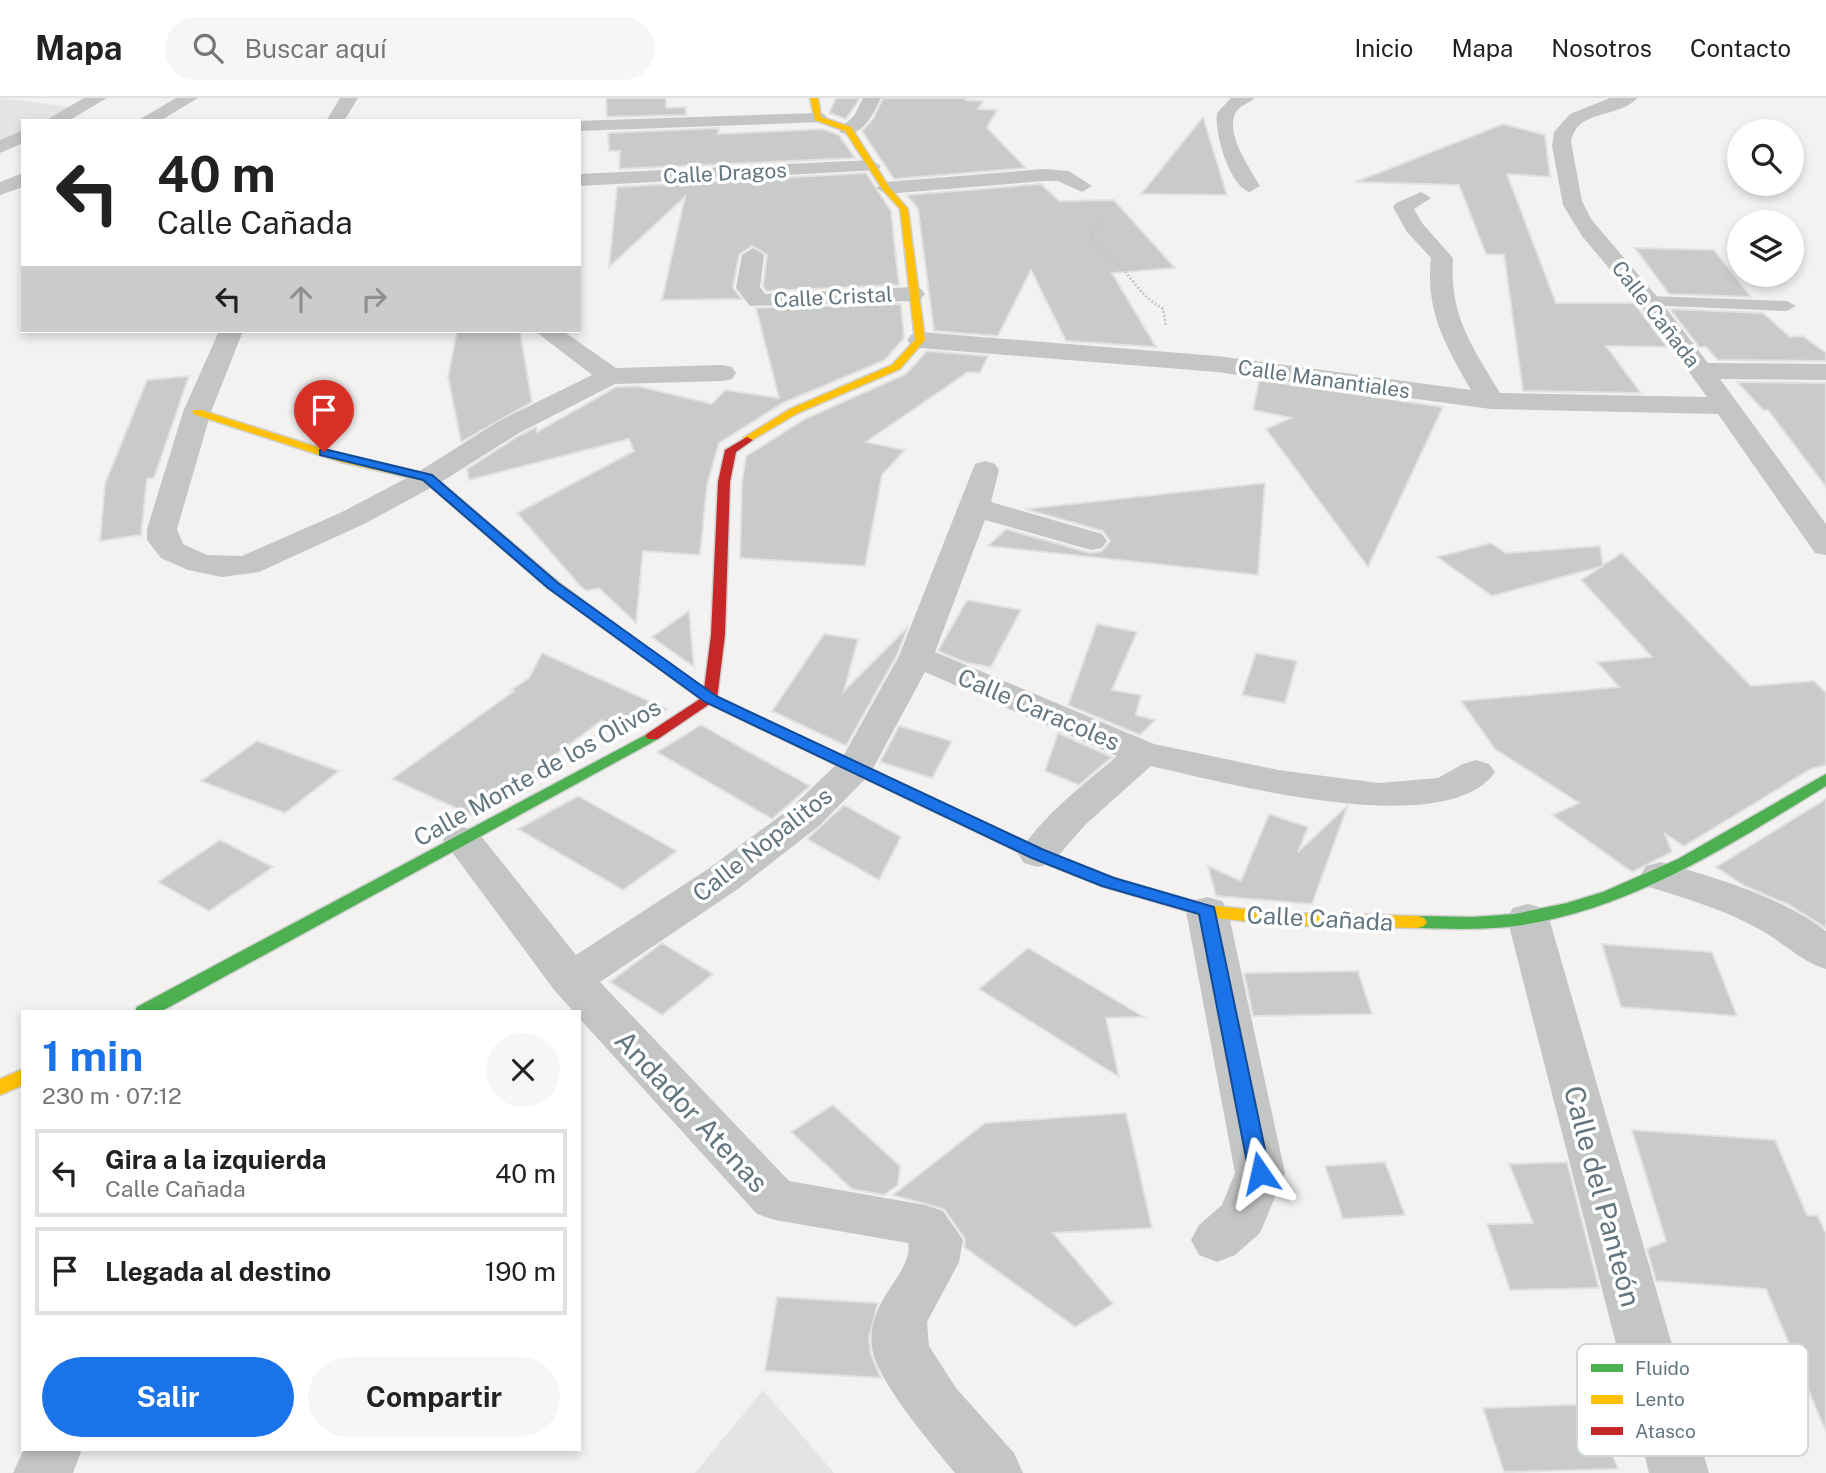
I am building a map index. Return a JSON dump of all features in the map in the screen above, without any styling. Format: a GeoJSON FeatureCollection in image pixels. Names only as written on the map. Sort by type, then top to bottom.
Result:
{"type":"FeatureCollection","features":[{"type":"Feature","properties":{"kind":"street"},"geometry":{"type":"LineString","coordinates":[[57,119],[98,98]]}},
{"type":"Feature","properties":{"kind":"street"},"geometry":{"type":"LineString","coordinates":[[150,119],[189,98]]}},
{"type":"Feature","properties":{"kind":"street"},"geometry":{"type":"LineString","coordinates":[[336,119],[349,98]]}},
{"type":"Feature","properties":{"kind":"street"},"geometry":{"type":"LineString","coordinates":[[814,98],[817,118]]}},
{"type":"Feature","properties":{"kind":"street"},"geometry":{"type":"LineString","coordinates":[[848,129],[861,119],[872,98]]}},
{"type":"Feature","properties":{"kind":"street"},"geometry":{"type":"LineString","coordinates":[[1245,98],[1234,101],[1225,110],[1223,127],[1250,186]]}},
{"type":"Feature","properties":{"kind":"street","name":"Calle Cañada"},"geometry":{"type":"LineString","coordinates":[[1628,98],[1587,113],[1567,125],[1561,141],[1571,201],[1585,226],[1649,301],[1728,406],[1826,545]]}},
{"type":"Feature","properties":{"kind":"street"},"geometry":{"type":"LineString","coordinates":[[581,125],[620,117],[817,118],[848,129],[886,188],[904,209],[920,340],[896,367],[794,411],[731,450],[724,482],[718,635],[710,699]]}},
{"type":"Feature","properties":{"kind":"street"},"geometry":{"type":"LineString","coordinates":[[0,136],[21,135]]}},
{"type":"Feature","properties":{"kind":"street"},"geometry":{"type":"LineString","coordinates":[[0,147],[21,136]]}},
{"type":"Feature","properties":{"kind":"street","name":"Calle Dragos"},"geometry":{"type":"LineString","coordinates":[[581,180],[871,166]]}},
{"type":"Feature","properties":{"kind":"street"},"geometry":{"type":"LineString","coordinates":[[886,188],[1044,175],[1062,175],[1082,186]]}},
{"type":"Feature","properties":{"kind":"street"},"geometry":{"type":"LineString","coordinates":[[0,189],[21,180]]}},
{"type":"Feature","properties":{"kind":"street"},"geometry":{"type":"LineString","coordinates":[[1422,198],[1403,207],[1407,221],[1429,239],[1442,258],[1438,283],[1443,317],[1491,401]]}},
{"type":"Feature","properties":{"kind":"street","name":"Calle Cristal"},"geometry":{"type":"LineString","coordinates":[[753,255],[748,288],[758,301],[913,294]]}},
{"type":"Feature","properties":{"kind":"street"},"geometry":{"type":"LineString","coordinates":[[230,333],[197,412],[162,529],[163,540],[172,551],[199,563],[222,567],[248,565],[354,518],[428,478],[509,427],[610,376],[723,373]]}},
{"type":"Feature","properties":{"kind":"street"},"geometry":{"type":"LineString","coordinates":[[550,333],[610,376]]}},
{"type":"Feature","properties":{"kind":"street","name":"Calle Manantiales"},"geometry":{"type":"LineString","coordinates":[[920,340],[1182,360],[1491,401],[1728,406]]}},
{"type":"Feature","properties":{"kind":"street"},"geometry":{"type":"LineString","coordinates":[[1700,372],[1826,372]]}},
{"type":"Feature","properties":{"kind":"street","name":"Calle Cañada"},"geometry":{"type":"LineString","coordinates":[[197,412],[345,460],[428,478],[553,585],[710,699],[857,766],[1038,854],[1108,882],[1207,911],[1294,920],[1465,923],[1528,918],[1617,895],[1661,876],[1709,851],[1826,779]]}},
{"type":"Feature","properties":{"kind":"street","name":"Calle Nopalitos"},"geometry":{"type":"LineString","coordinates":[[570,981],[723,879],[805,817],[857,766],[916,656],[975,508],[985,470]]}},
{"type":"Feature","properties":{"kind":"street"},"geometry":{"type":"LineString","coordinates":[[975,508],[1091,541]]}},
{"type":"Feature","properties":{"kind":"street","name":"Calle Caracoles"},"geometry":{"type":"LineString","coordinates":[[916,656],[1143,753],[1070,816],[1038,854]]}},
{"type":"Feature","properties":{"kind":"street","name":"Calle Monte de los Olivos"},"geometry":{"type":"LineString","coordinates":[[148,1010],[668,728],[710,699]]}},
{"type":"Feature","properties":{"kind":"street"},"geometry":{"type":"LineString","coordinates":[[1143,753],[1278,782],[1378,795],[1447,789],[1476,772]]}},
{"type":"Feature","properties":{"kind":"street","name":"Andador Atenas"},"geometry":{"type":"LineString","coordinates":[[463,839],[570,981],[775,1199],[925,1226],[937,1240],[933,1262],[900,1320],[901,1352],[936,1407],[993,1473]]}},
{"type":"Feature","properties":{"kind":"street"},"geometry":{"type":"LineString","coordinates":[[1661,876],[1759,910],[1812,941],[1826,954]]}},
{"type":"Feature","properties":{"kind":"street"},"geometry":{"type":"LineString","coordinates":[[1207,911],[1260,1173],[1242,1218],[1217,1240]]}},
{"type":"Feature","properties":{"kind":"street","name":"Calle del Panteón"},"geometry":{"type":"LineString","coordinates":[[1528,918],[1644,1344]]}},
{"type":"Feature","properties":{"kind":"street"},"geometry":{"type":"LineString","coordinates":[[0,1088],[21,1077]]}},
{"type":"Feature","properties":{"kind":"street","name":"Calle del Panteón"},"geometry":{"type":"LineString","coordinates":[[1674,1456],[1679,1473]]}},
{"type":"Feature","properties":{"kind":"lane"},"geometry":{"type":"LineString","coordinates":[[1649,301],[1787,306]]}},
{"type":"Feature","properties":{"kind":"path"},"geometry":{"type":"LineString","coordinates":[[1100,219],[1092,237],[1100,254],[1121,267],[1141,295],[1163,309],[1172,351],[1182,360]]}},
{"type":"Feature","properties":{"kind":"shaded area"},"geometry":{"type":"Polygon","coordinates":[[[0,98],[71,107],[45,119],[21,119],[21,130],[0,140],[0,98]]]}},
{"type":"Feature","properties":{"kind":"shaded area"},"geometry":{"type":"Polygon","coordinates":[[[763,1390],[834,1473],[695,1473],[763,1390]]]}},
{"type":"Feature","properties":{"kind":"building"},"geometry":{"type":"Polygon","coordinates":[[[606,98],[666,98],[666,108],[686,107],[686,115],[607,117],[606,98]]]}},
{"type":"Feature","properties":{"kind":"building"},"geometry":{"type":"Polygon","coordinates":[[[836,98],[860,98],[846,119],[829,113],[836,98]]]}},
{"type":"Feature","properties":{"kind":"building"},"geometry":{"type":"Polygon","coordinates":[[[883,98],[967,98],[966,100],[983,101],[978,109],[997,110],[987,128],[1026,168],[894,179],[862,131],[873,119],[883,98]]]}},
{"type":"Feature","properties":{"kind":"building"},"geometry":{"type":"Polygon","coordinates":[[[1203,117],[1227,195],[1141,194],[1203,117]]]}},
{"type":"Feature","properties":{"kind":"building"},"geometry":{"type":"Polygon","coordinates":[[[1503,124],[1545,135],[1550,177],[1507,174],[1556,303],[1634,303],[1667,347],[1606,346],[1641,393],[1523,391],[1504,255],[1486,254],[1459,185],[1355,182],[1503,124]]]}},
{"type":"Feature","properties":{"kind":"building"},"geometry":{"type":"Polygon","coordinates":[[[719,128],[718,134],[822,129],[839,135],[855,158],[619,169],[620,151],[609,151],[608,133],[719,128]]]}},
{"type":"Feature","properties":{"kind":"building"},"geometry":{"type":"Polygon","coordinates":[[[866,173],[891,211],[899,285],[766,291],[763,286],[767,255],[752,246],[739,255],[733,288],[742,299],[662,300],[685,197],[609,267],[617,187],[866,173]]]}},
{"type":"Feature","properties":{"kind":"building"},"geometry":{"type":"Polygon","coordinates":[[[1041,184],[1059,201],[1114,200],[1175,268],[1112,273],[1156,347],[1066,341],[1031,270],[998,336],[934,331],[918,209],[907,195],[1041,184]]]}},
{"type":"Feature","properties":{"kind":"building"},"geometry":{"type":"Polygon","coordinates":[[[1635,248],[1714,250],[1727,267],[1727,287],[1743,287],[1751,297],[1669,294],[1635,248]]]}},
{"type":"Feature","properties":{"kind":"building"},"geometry":{"type":"Polygon","coordinates":[[[901,304],[904,338],[885,360],[783,403],[719,443],[707,485],[700,555],[643,551],[636,623],[599,588],[587,591],[581,587],[517,513],[634,451],[629,439],[469,480],[467,469],[520,435],[536,427],[537,432],[616,387],[637,386],[712,404],[725,390],[779,398],[756,308],[901,304]]]}},
{"type":"Feature","properties":{"kind":"building"},"geometry":{"type":"Polygon","coordinates":[[[1670,309],[1763,313],[1790,337],[1803,336],[1826,353],[1826,361],[1718,360],[1706,347],[1699,347],[1670,309]]]}},
{"type":"Feature","properties":{"kind":"building"},"geometry":{"type":"Polygon","coordinates":[[[457,333],[520,333],[532,402],[461,442],[448,377],[457,333]]]}},
{"type":"Feature","properties":{"kind":"building"},"geometry":{"type":"Polygon","coordinates":[[[927,351],[988,356],[980,373],[968,372],[866,442],[905,450],[882,475],[865,566],[740,558],[742,482],[746,456],[805,419],[906,374],[927,351]]]}},
{"type":"Feature","properties":{"kind":"building"},"geometry":{"type":"Polygon","coordinates":[[[189,376],[154,478],[147,479],[141,535],[100,541],[105,484],[147,380],[189,376]]]}},
{"type":"Feature","properties":{"kind":"building"},"geometry":{"type":"Polygon","coordinates":[[[1259,380],[1443,407],[1368,567],[1266,429],[1291,418],[1253,410],[1259,380]]]}},
{"type":"Feature","properties":{"kind":"building"},"geometry":{"type":"Polygon","coordinates":[[[1737,382],[1826,383],[1826,487],[1768,410],[1763,410],[1737,382]]]}},
{"type":"Feature","properties":{"kind":"building"},"geometry":{"type":"Polygon","coordinates":[[[1265,483],[1258,575],[988,546],[1006,529],[1090,553],[1102,551],[1110,541],[1103,531],[1025,509],[1265,483]]]}},
{"type":"Feature","properties":{"kind":"building"},"geometry":{"type":"Polygon","coordinates":[[[1491,543],[1506,553],[1600,546],[1603,565],[1622,553],[1751,686],[1814,681],[1826,693],[1826,765],[1811,769],[1684,846],[1665,834],[1672,852],[1632,872],[1552,815],[1579,803],[1495,749],[1461,701],[1619,687],[1597,662],[1652,657],[1581,580],[1603,566],[1492,596],[1437,557],[1491,543]]]}},
{"type":"Feature","properties":{"kind":"building"},"geometry":{"type":"Polygon","coordinates":[[[967,600],[1021,610],[991,667],[967,663],[938,651],[967,600]]]}},
{"type":"Feature","properties":{"kind":"building"},"geometry":{"type":"Polygon","coordinates":[[[689,611],[694,667],[652,637],[689,611]]]}},
{"type":"Feature","properties":{"kind":"building"},"geometry":{"type":"Polygon","coordinates":[[[1097,624],[1137,632],[1112,690],[1141,695],[1136,715],[1155,720],[1140,735],[1068,705],[1097,624]]]}},
{"type":"Feature","properties":{"kind":"building"},"geometry":{"type":"Polygon","coordinates":[[[908,627],[897,655],[846,746],[772,711],[824,634],[858,639],[844,691],[908,627]]]}},
{"type":"Feature","properties":{"kind":"building"},"geometry":{"type":"Polygon","coordinates":[[[542,653],[667,709],[624,733],[602,720],[534,771],[543,776],[471,815],[392,779],[514,691],[511,690],[529,678],[542,653]]]}},
{"type":"Feature","properties":{"kind":"building"},"geometry":{"type":"Polygon","coordinates":[[[1256,653],[1297,661],[1285,703],[1242,695],[1256,653]]]}},
{"type":"Feature","properties":{"kind":"building"},"geometry":{"type":"Polygon","coordinates":[[[701,725],[810,786],[772,819],[657,752],[701,725]]]}},
{"type":"Feature","properties":{"kind":"building"},"geometry":{"type":"Polygon","coordinates":[[[899,726],[952,741],[932,778],[880,762],[899,726]]]}},
{"type":"Feature","properties":{"kind":"building"},"geometry":{"type":"Polygon","coordinates":[[[1058,733],[1112,757],[1079,785],[1045,771],[1058,733]]]}},
{"type":"Feature","properties":{"kind":"building"},"geometry":{"type":"Polygon","coordinates":[[[257,741],[339,771],[285,813],[201,781],[257,741]]]}},
{"type":"Feature","properties":{"kind":"building"},"geometry":{"type":"Polygon","coordinates":[[[578,796],[677,851],[623,890],[518,829],[578,796]]]}},
{"type":"Feature","properties":{"kind":"building"},"geometry":{"type":"Polygon","coordinates":[[[1826,799],[1826,928],[1789,905],[1745,886],[1716,867],[1826,799]]]}},
{"type":"Feature","properties":{"kind":"building"},"geometry":{"type":"Polygon","coordinates":[[[844,805],[901,837],[879,880],[807,839],[844,805]]]}},
{"type":"Feature","properties":{"kind":"building"},"geometry":{"type":"Polygon","coordinates":[[[1348,805],[1312,904],[1216,896],[1208,866],[1241,881],[1269,814],[1308,827],[1298,852],[1348,805]]]}},
{"type":"Feature","properties":{"kind":"building"},"geometry":{"type":"Polygon","coordinates":[[[220,840],[273,867],[209,911],[158,882],[220,840]]]}},
{"type":"Feature","properties":{"kind":"building"},"geometry":{"type":"Polygon","coordinates":[[[662,943],[713,974],[662,1015],[610,982],[662,943]]]}},
{"type":"Feature","properties":{"kind":"building"},"geometry":{"type":"Polygon","coordinates":[[[1602,944],[1712,952],[1737,1016],[1621,1007],[1602,944]]]}},
{"type":"Feature","properties":{"kind":"building"},"geometry":{"type":"Polygon","coordinates":[[[1028,948],[1144,1017],[1106,1018],[1119,1077],[979,989],[1028,948]]]}},
{"type":"Feature","properties":{"kind":"building"},"geometry":{"type":"Polygon","coordinates":[[[1358,971],[1372,1014],[1253,1016],[1244,973],[1358,971]]]}},
{"type":"Feature","properties":{"kind":"building"},"geometry":{"type":"Polygon","coordinates":[[[833,1105],[900,1166],[898,1185],[884,1195],[852,1189],[791,1132],[833,1105]]]}},
{"type":"Feature","properties":{"kind":"building"},"geometry":{"type":"Polygon","coordinates":[[[1126,1113],[1152,1228],[1053,1233],[1113,1304],[1075,1327],[964,1247],[965,1239],[944,1209],[893,1195],[985,1123],[1126,1113]]]}},
{"type":"Feature","properties":{"kind":"building"},"geometry":{"type":"Polygon","coordinates":[[[1632,1130],[1775,1140],[1807,1215],[1818,1216],[1826,1234],[1826,1432],[1808,1389],[1808,1344],[1789,1344],[1766,1289],[1656,1281],[1647,1249],[1666,1241],[1632,1130]]]}},
{"type":"Feature","properties":{"kind":"building"},"geometry":{"type":"Polygon","coordinates":[[[1385,1162],[1405,1215],[1343,1219],[1325,1166],[1385,1162]]]}},
{"type":"Feature","properties":{"kind":"building"},"geometry":{"type":"Polygon","coordinates":[[[1567,1162],[1599,1288],[1510,1290],[1487,1224],[1533,1223],[1509,1164],[1567,1162]]]}},
{"type":"Feature","properties":{"kind":"building"},"geometry":{"type":"Polygon","coordinates":[[[777,1297],[878,1303],[869,1338],[871,1354],[881,1378],[765,1371],[777,1297]]]}},
{"type":"Feature","properties":{"kind":"building"},"geometry":{"type":"Polygon","coordinates":[[[1577,1405],[1577,1456],[1613,1456],[1618,1469],[1504,1472],[1483,1408],[1577,1405]]]}},
{"type":"Feature","properties":{"kind":"traffic: fast"},"geometry":{"type":"LineString","coordinates":[[636,645],[710,699],[1033,852]]}},
{"type":"Feature","properties":{"kind":"traffic: fast"},"geometry":{"type":"LineString","coordinates":[[148,1010],[653,736]]}},
{"type":"Feature","properties":{"kind":"traffic: fast"},"geometry":{"type":"LineString","coordinates":[[1418,922],[1502,922],[1529,918],[1609,896],[1720,843],[1826,779]]}},
{"type":"Feature","properties":{"kind":"traffic: slow"},"geometry":{"type":"LineString","coordinates":[[747,440],[794,411],[896,367],[920,340],[904,209],[886,188],[848,129],[818,118],[814,98]]}},
{"type":"Feature","properties":{"kind":"traffic: slow"},"geometry":{"type":"LineString","coordinates":[[197,412],[345,460],[428,478],[553,585],[636,645]]}},
{"type":"Feature","properties":{"kind":"traffic: slow"},"geometry":{"type":"LineString","coordinates":[[1033,852],[1108,882],[1207,911],[1281,919],[1418,922]]}},
{"type":"Feature","properties":{"kind":"traffic: slow"},"geometry":{"type":"LineString","coordinates":[[0,1088],[21,1077]]}},
{"type":"Feature","properties":{"kind":"traffic: jam"},"geometry":{"type":"LineString","coordinates":[[653,736],[710,699],[718,635],[724,482],[731,450],[747,440]]}},
{"type":"Feature","properties":{"kind":"route"},"geometry":{"type":"LineString","coordinates":[[324,452],[345,460],[428,478],[553,585],[710,699],[857,766],[1038,854],[1108,882],[1207,911],[1260,1173]]}}]}
